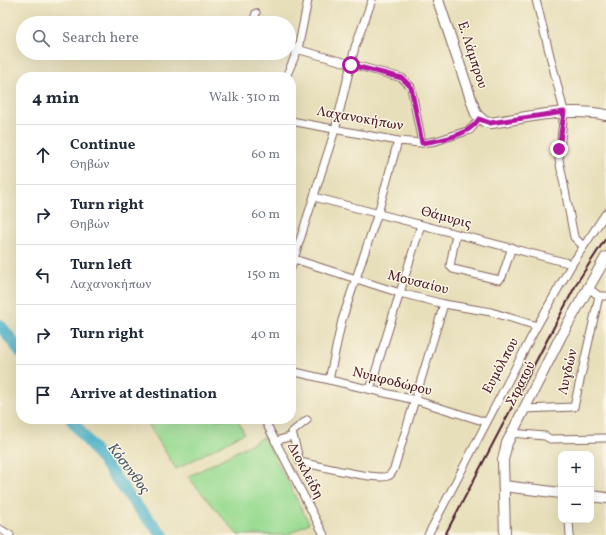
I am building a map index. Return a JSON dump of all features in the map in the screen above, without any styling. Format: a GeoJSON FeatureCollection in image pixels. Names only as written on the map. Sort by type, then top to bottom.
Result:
{"type":"FeatureCollection","features":[{"type":"Feature","properties":{"kind":"street"},"geometry":{"type":"LineString","coordinates":[[296,54],[308,0]]}},
{"type":"Feature","properties":{"kind":"street"},"geometry":{"type":"LineString","coordinates":[[296,253],[335,130],[355,47],[372,0]]}},
{"type":"Feature","properties":{"kind":"street","name":"Ε. Λάμπρου"},"geometry":{"type":"LineString","coordinates":[[438,0],[476,114],[479,119]]}},
{"type":"Feature","properties":{"kind":"street"},"geometry":{"type":"LineString","coordinates":[[536,0],[564,112],[559,159],[574,238],[583,246]]}},
{"type":"Feature","properties":{"kind":"street"},"geometry":{"type":"LineString","coordinates":[[255,16],[256,12]]}},
{"type":"Feature","properties":{"kind":"street"},"geometry":{"type":"LineString","coordinates":[[298,49],[402,78],[408,82],[411,87],[422,143]]}},
{"type":"Feature","properties":{"kind":"street"},"geometry":{"type":"LineString","coordinates":[[288,72],[293,60]]}},
{"type":"Feature","properties":{"kind":"street"},"geometry":{"type":"LineString","coordinates":[[479,119],[490,123],[586,110],[606,115]]}},
{"type":"Feature","properties":{"kind":"street","name":"Λαχανοκήπων"},"geometry":{"type":"LineString","coordinates":[[296,122],[398,141],[422,143],[436,141],[470,130],[479,119]]}},
{"type":"Feature","properties":{"kind":"street"},"geometry":{"type":"LineString","coordinates":[[329,380],[342,320],[378,213],[398,141]]}},
{"type":"Feature","properties":{"kind":"street","name":"Θάμυρις"},"geometry":{"type":"LineString","coordinates":[[314,197],[512,247],[572,264]]}},
{"type":"Feature","properties":{"kind":"street","name":"Ευμόλπου"},"geometry":{"type":"LineString","coordinates":[[428,535],[537,326],[572,264],[606,213]]}},
{"type":"Feature","properties":{"kind":"street"},"geometry":{"type":"LineString","coordinates":[[370,389],[421,225]]}},
{"type":"Feature","properties":{"kind":"street"},"geometry":{"type":"LineString","coordinates":[[456,234],[450,266],[499,280],[502,277],[512,247]]}},
{"type":"Feature","properties":{"kind":"street","name":"Στρατού"},"geometry":{"type":"LineString","coordinates":[[505,535],[503,457],[511,433],[588,287],[606,257]]}},
{"type":"Feature","properties":{"kind":"street","name":"Μουσαίου"},"geometry":{"type":"LineString","coordinates":[[296,260],[400,293],[444,304],[491,312],[537,326]]}},
{"type":"Feature","properties":{"kind":"street","name":"Λυγδών"},"geometry":{"type":"LineString","coordinates":[[524,409],[574,407],[603,296],[588,287]]}},
{"type":"Feature","properties":{"kind":"street"},"geometry":{"type":"LineString","coordinates":[[308,420],[293,429],[293,436],[300,462],[373,476],[386,477],[394,469],[444,304]]}},
{"type":"Feature","properties":{"kind":"street","name":"Νυμφοδώρου"},"geometry":{"type":"LineString","coordinates":[[296,372],[415,400],[486,422]]}},
{"type":"Feature","properties":{"kind":"street","name":"Διοκλείδη"},"geometry":{"type":"LineString","coordinates":[[266,424],[324,535]]}},
{"type":"Feature","properties":{"kind":"street"},"geometry":{"type":"LineString","coordinates":[[511,433],[545,436],[550,439],[606,438]]}},
{"type":"Feature","properties":{"kind":"street"},"geometry":{"type":"LineString","coordinates":[[275,441],[293,436]]}},
{"type":"Feature","properties":{"kind":"street"},"geometry":{"type":"LineString","coordinates":[[504,486],[558,493]]}},
{"type":"Feature","properties":{"kind":"street"},"geometry":{"type":"LineString","coordinates":[[594,496],[606,498]]}},
{"type":"Feature","properties":{"kind":"street"},"geometry":{"type":"LineString","coordinates":[[569,523],[570,535]]}},
{"type":"Feature","properties":{"kind":"street"},"geometry":{"type":"LineString","coordinates":[[0,529],[10,535]]}},
{"type":"Feature","properties":{"kind":"green space"},"geometry":{"type":"Polygon","coordinates":[[[148,424],[240,424],[244,433],[176,469],[148,424]]]}},
{"type":"Feature","properties":{"kind":"green space"},"geometry":{"type":"Polygon","coordinates":[[[264,437],[309,523],[287,535],[238,535],[188,477],[264,437]]]}},
{"type":"Feature","properties":{"kind":"waterway","name":"Κόσυνθος"},"geometry":{"type":"LineString","coordinates":[[0,325],[16,346]]}},
{"type":"Feature","properties":{"kind":"waterway","name":"Κόσυνθος"},"geometry":{"type":"LineString","coordinates":[[75,424],[139,509],[163,535]]}},
{"type":"Feature","properties":{"kind":"railway"},"geometry":{"type":"LineString","coordinates":[[445,535],[578,281],[606,238]]}},
{"type":"Feature","properties":{"kind":"route"},"geometry":{"type":"LineString","coordinates":[[351,65],[402,78],[408,82],[411,87],[422,143],[436,141],[470,130],[479,119],[490,123],[564,112],[559,149]]}}]}
